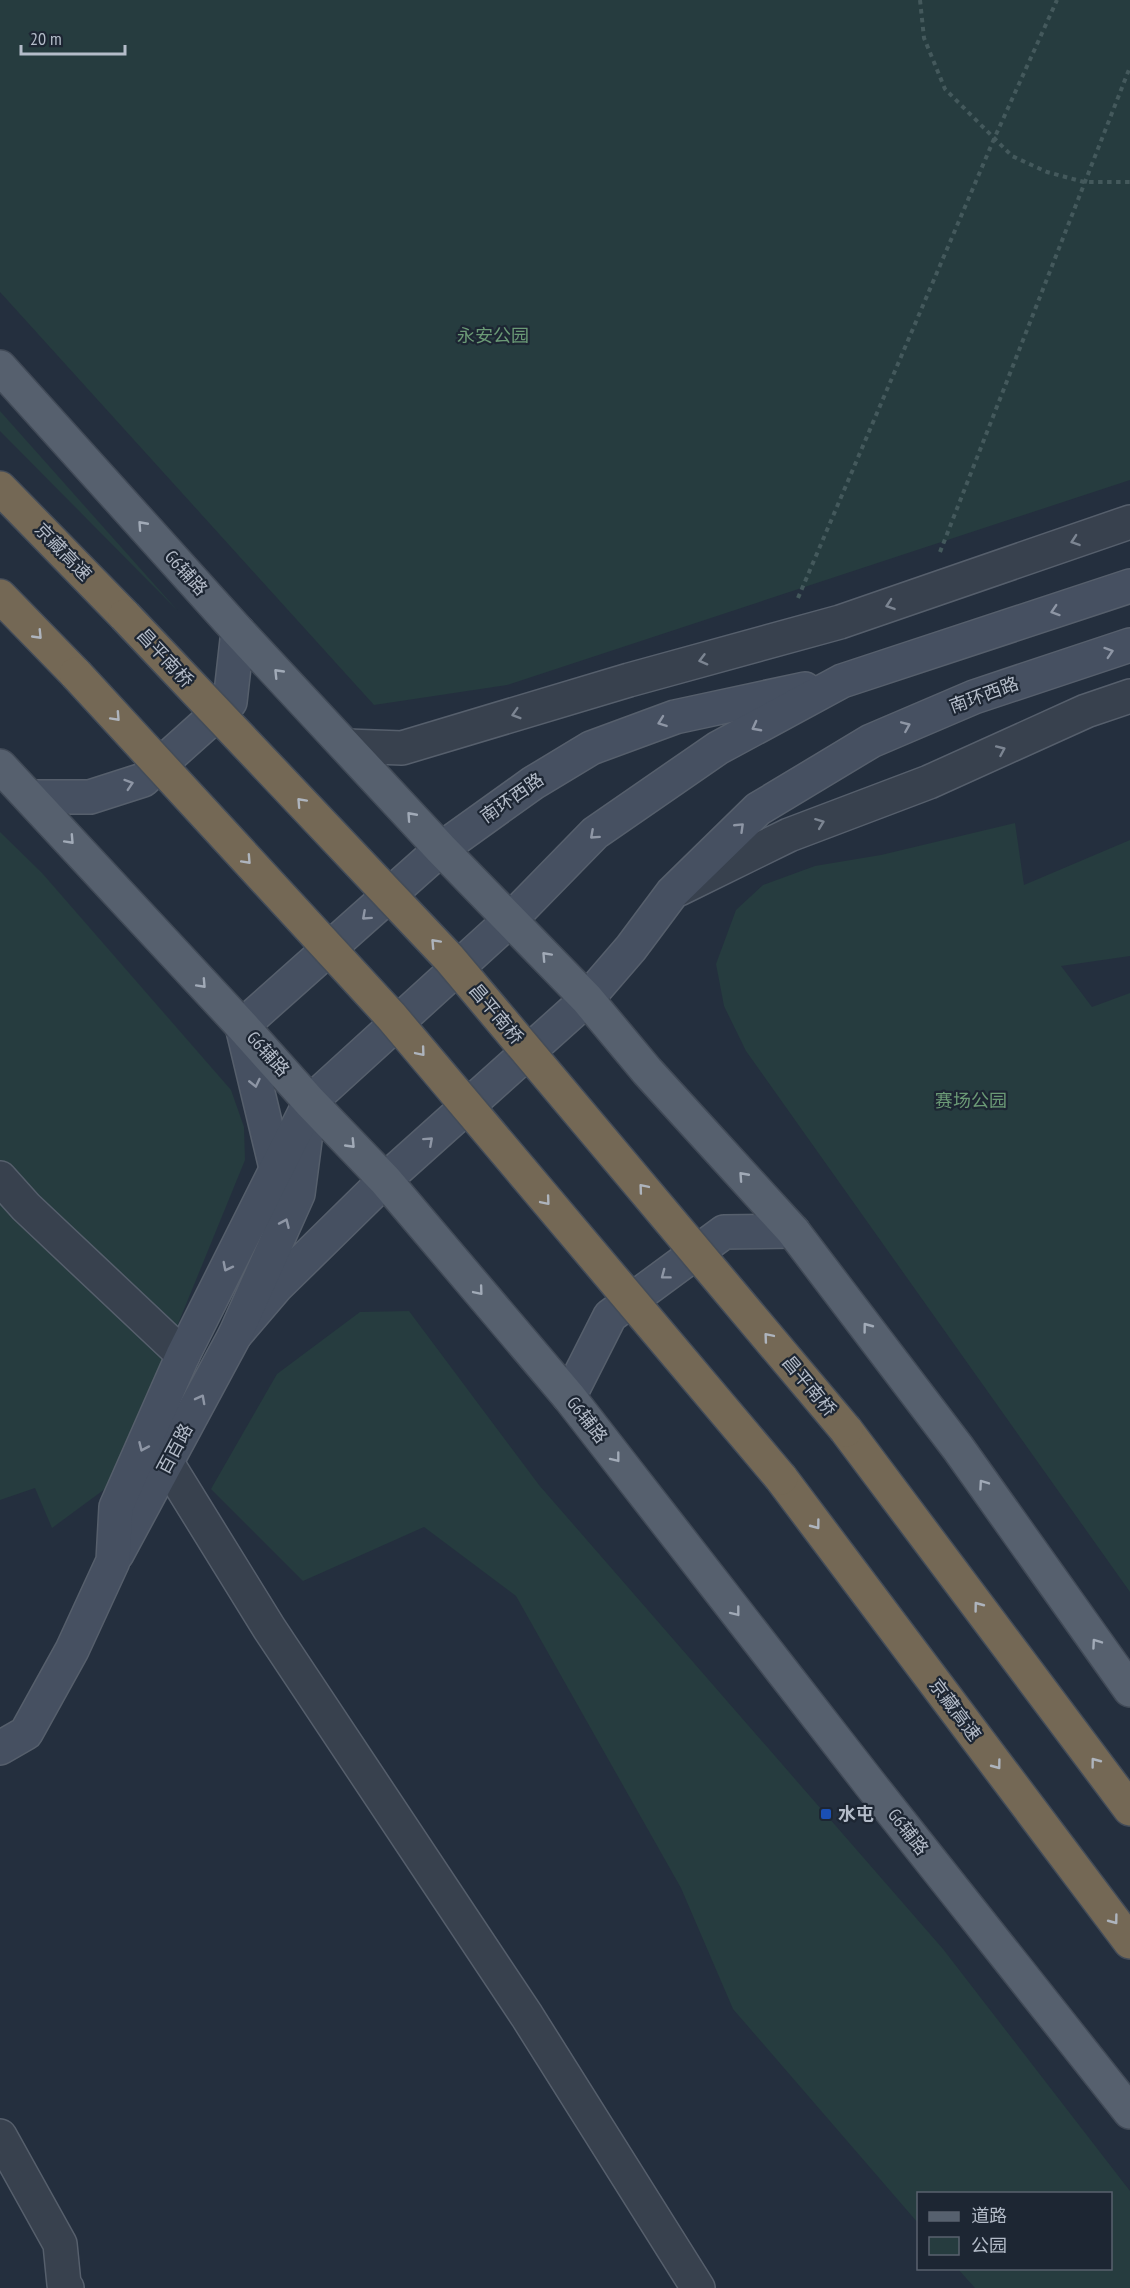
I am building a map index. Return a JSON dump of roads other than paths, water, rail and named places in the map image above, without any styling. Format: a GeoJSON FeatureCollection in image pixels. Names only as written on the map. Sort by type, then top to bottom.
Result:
{"type":"FeatureCollection","features":[{"type":"Feature","properties":{"kind":"highway","name":"京藏高速"},"geometry":{"type":"LineString","coordinates":[[0,488],[125,616]]}},
{"type":"Feature","properties":{"kind":"highway","name":"京藏高速"},"geometry":{"type":"LineString","coordinates":[[0,596],[76,674],[391,1016],[781,1478],[1130,1942]]}},
{"type":"Feature","properties":{"kind":"highway","name":"昌平南桥"},"geometry":{"type":"LineString","coordinates":[[125,616],[449,958],[846,1430],[1130,1809]]}},
{"type":"Feature","properties":{"kind":"main road","name":"G6辅路"},"geometry":{"type":"LineString","coordinates":[[0,367],[238,631],[441,849],[587,999],[647,1071],[794,1231],[958,1448],[1130,1690]]}},
{"type":"Feature","properties":{"kind":"main road","name":"南环西路"},"geometry":{"type":"LineString","coordinates":[[242,1026],[441,849],[533,783],[591,748],[675,717],[842,681],[1130,586]]}},
{"type":"Feature","properties":{"kind":"main road"},"geometry":{"type":"LineString","coordinates":[[31,797],[90,797],[143,780],[230,702],[238,631]]}},
{"type":"Feature","properties":{"kind":"main road","name":"南环西路"},"geometry":{"type":"LineString","coordinates":[[587,999],[631,948],[672,893],[759,809],[871,741],[974,696],[1130,645]]}},
{"type":"Feature","properties":{"kind":"main road","name":"南环西路"},"geometry":{"type":"LineString","coordinates":[[310,1102],[511,919],[595,833],[718,748],[842,681]]}},
{"type":"Feature","properties":{"kind":"main road","name":"G6辅路"},"geometry":{"type":"LineString","coordinates":[[0,766],[310,1102],[385,1180],[569,1397],[878,1794],[1130,2112]]}},
{"type":"Feature","properties":{"kind":"main road","name":"百百路"},"geometry":{"type":"LineString","coordinates":[[235,1335],[276,1287],[385,1180],[587,999]]}},
{"type":"Feature","properties":{"kind":"main road"},"geometry":{"type":"LineString","coordinates":[[242,1026],[276,1168]]}},
{"type":"Feature","properties":{"kind":"main road"},"geometry":{"type":"LineString","coordinates":[[113,1562],[116,1507],[183,1355],[310,1102]]}},
{"type":"Feature","properties":{"kind":"main road","name":"百百路"},"geometry":{"type":"LineString","coordinates":[[0,1748],[26,1733],[72,1650],[113,1562],[235,1335],[298,1194],[310,1102]]}},
{"type":"Feature","properties":{"kind":"main road"},"geometry":{"type":"LineString","coordinates":[[569,1397],[610,1316],[724,1232],[794,1231]]}},
{"type":"Feature","properties":{"kind":"street"},"geometry":{"type":"LineString","coordinates":[[347,746],[402,748],[840,622],[1130,522]]}},
{"type":"Feature","properties":{"kind":"street"},"geometry":{"type":"LineString","coordinates":[[672,893],[789,835],[929,782],[1086,711],[1130,696]]}},
{"type":"Feature","properties":{"kind":"street"},"geometry":{"type":"LineString","coordinates":[[0,1178],[26,1207],[183,1355]]}},
{"type":"Feature","properties":{"kind":"street"},"geometry":{"type":"LineString","coordinates":[[167,1463],[268,1628],[526,2016],[698,2288]]}},
{"type":"Feature","properties":{"kind":"street"},"geometry":{"type":"LineString","coordinates":[[0,2136],[60,2244],[64,2284],[67,2288]]}},
{"type":"Feature","properties":{"kind":"place","name":"水屯"},"geometry":{"type":"Point","coordinates":[826,1814]}},
{"type":"Feature","properties":{"kind":"park label","name":"永安公园"},"geometry":{"type":"Point","coordinates":[493,336]}},
{"type":"Feature","properties":{"kind":"park label","name":"赛场公园"},"geometry":{"type":"Point","coordinates":[971,1101]}}]}
